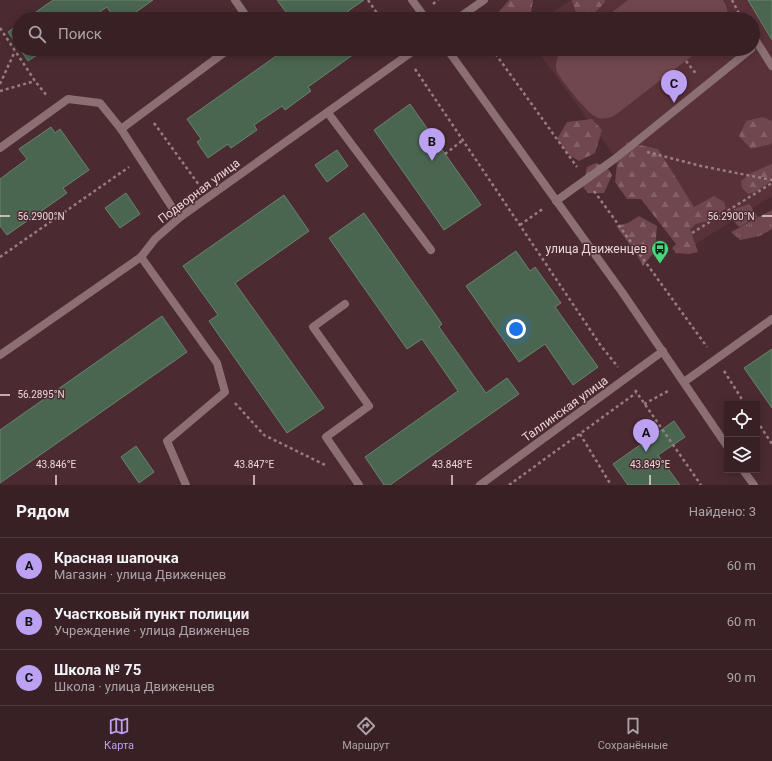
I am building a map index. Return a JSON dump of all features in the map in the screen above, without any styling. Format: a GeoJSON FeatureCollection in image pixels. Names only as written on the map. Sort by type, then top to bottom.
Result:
{"type":"FeatureCollection","features":[{"type":"Feature","properties":{"kind":"street"},"geometry":{"type":"LineString","coordinates":[[235,0],[243,12]]}},
{"type":"Feature","properties":{"kind":"street"},"geometry":{"type":"LineString","coordinates":[[412,0],[421,12]]}},
{"type":"Feature","properties":{"kind":"street"},"geometry":{"type":"LineString","coordinates":[[467,12],[484,0]]}},
{"type":"Feature","properties":{"kind":"street"},"geometry":{"type":"LineString","coordinates":[[760,53],[772,66]]}},
{"type":"Feature","properties":{"kind":"street"},"geometry":{"type":"LineString","coordinates":[[121,129],[220,56]]}},
{"type":"Feature","properties":{"kind":"street","name":"Подворная улица"},"geometry":{"type":"LineString","coordinates":[[0,355],[141,257],[155,239],[180,218],[406,56]]}},
{"type":"Feature","properties":{"kind":"street"},"geometry":{"type":"LineString","coordinates":[[452,56],[622,292],[724,442]]}},
{"type":"Feature","properties":{"kind":"street"},"geometry":{"type":"LineString","coordinates":[[556,201],[629,147],[743,56]]}},
{"type":"Feature","properties":{"kind":"street"},"geometry":{"type":"LineString","coordinates":[[0,148],[68,99],[100,103],[121,129],[180,218]]}},
{"type":"Feature","properties":{"kind":"street"},"geometry":{"type":"LineString","coordinates":[[328,113],[431,250]]}},
{"type":"Feature","properties":{"kind":"street"},"geometry":{"type":"LineString","coordinates":[[141,257],[217,363],[225,392],[167,441],[182,484]]}},
{"type":"Feature","properties":{"kind":"street"},"geometry":{"type":"LineString","coordinates":[[345,304],[313,327],[369,406],[326,437],[360,485]]}},
{"type":"Feature","properties":{"kind":"street"},"geometry":{"type":"LineString","coordinates":[[684,382],[772,319]]}},
{"type":"Feature","properties":{"kind":"street","name":"Таллинская улица"},"geometry":{"type":"LineString","coordinates":[[480,485],[663,351]]}},
{"type":"Feature","properties":{"kind":"street"},"geometry":{"type":"LineString","coordinates":[[745,473],[754,485]]}},
{"type":"Feature","properties":{"kind":"path"},"geometry":{"type":"LineString","coordinates":[[368,0],[376,12]]}},
{"type":"Feature","properties":{"kind":"path"},"geometry":{"type":"LineString","coordinates":[[732,0],[738,12]]}},
{"type":"Feature","properties":{"kind":"path"},"geometry":{"type":"LineString","coordinates":[[0,28],[12,46]]}},
{"type":"Feature","properties":{"kind":"path"},"geometry":{"type":"LineString","coordinates":[[0,84],[13,56]]}},
{"type":"Feature","properties":{"kind":"path"},"geometry":{"type":"LineString","coordinates":[[18,56],[35,81],[56,107]]}},
{"type":"Feature","properties":{"kind":"path"},"geometry":{"type":"LineString","coordinates":[[406,56],[601,346],[626,378],[701,485]]}},
{"type":"Feature","properties":{"kind":"path"},"geometry":{"type":"LineString","coordinates":[[497,56],[716,359],[744,401]]}},
{"type":"Feature","properties":{"kind":"path"},"geometry":{"type":"LineString","coordinates":[[0,91],[35,81]]}},
{"type":"Feature","properties":{"kind":"path"},"geometry":{"type":"LineString","coordinates":[[145,111],[208,198]]}},
{"type":"Feature","properties":{"kind":"path"},"geometry":{"type":"LineString","coordinates":[[445,154],[463,140]]}},
{"type":"Feature","properties":{"kind":"path"},"geometry":{"type":"LineString","coordinates":[[629,147],[701,166],[772,180]]}},
{"type":"Feature","properties":{"kind":"path"},"geometry":{"type":"LineString","coordinates":[[0,257],[140,159]]}},
{"type":"Feature","properties":{"kind":"path"},"geometry":{"type":"LineString","coordinates":[[692,233],[772,183]]}},
{"type":"Feature","properties":{"kind":"path"},"geometry":{"type":"LineString","coordinates":[[520,225],[556,201]]}},
{"type":"Feature","properties":{"kind":"path"},"geometry":{"type":"LineString","coordinates":[[644,404],[684,382]]}},
{"type":"Feature","properties":{"kind":"path"},"geometry":{"type":"LineString","coordinates":[[225,392],[264,435],[328,467],[344,462]]}},
{"type":"Feature","properties":{"kind":"path"},"geometry":{"type":"LineString","coordinates":[[509,485],[636,393]]}},
{"type":"Feature","properties":{"kind":"path"},"geometry":{"type":"LineString","coordinates":[[760,426],[772,444]]}},
{"type":"Feature","properties":{"kind":"path"},"geometry":{"type":"LineString","coordinates":[[580,434],[611,485]]}},
{"type":"Feature","properties":{"kind":"shaded area"},"geometry":{"type":"Polygon","coordinates":[[[571,0],[772,0],[772,196],[684,251],[541,56],[760,56],[760,12],[553,12],[571,0]]]}},
{"type":"Feature","properties":{"kind":"green space"},"geometry":{"type":"Polygon","coordinates":[[[509,0],[533,0],[531,12],[499,12],[509,0]]]}},
{"type":"Feature","properties":{"kind":"green space"},"geometry":{"type":"Polygon","coordinates":[[[572,0],[605,0],[605,2],[596,12],[576,12],[572,0]]]}},
{"type":"Feature","properties":{"kind":"green space"},"geometry":{"type":"Polygon","coordinates":[[[628,0],[723,0],[727,12],[612,12],[628,0]]]}},
{"type":"Feature","properties":{"kind":"green space"},"geometry":{"type":"Polygon","coordinates":[[[559,56],[692,56],[614,116],[603,119],[592,115],[581,104],[559,76],[556,65],[559,56]]]}},
{"type":"Feature","properties":{"kind":"green space"},"geometry":{"type":"Polygon","coordinates":[[[763,117],[772,121],[772,142],[771,144],[751,149],[739,136],[746,121],[763,117]]]}},
{"type":"Feature","properties":{"kind":"green space"},"geometry":{"type":"Polygon","coordinates":[[[592,119],[602,130],[595,153],[579,161],[568,154],[557,139],[567,122],[592,119]]]}},
{"type":"Feature","properties":{"kind":"green space"},"geometry":{"type":"Polygon","coordinates":[[[626,142],[658,149],[694,207],[714,196],[724,202],[726,208],[707,221],[696,224],[690,229],[698,252],[689,254],[676,253],[672,248],[676,244],[641,199],[627,199],[615,182],[617,164],[625,153],[626,142]]]}},
{"type":"Feature","properties":{"kind":"green space"},"geometry":{"type":"Polygon","coordinates":[[[596,163],[608,169],[612,175],[604,193],[588,193],[583,187],[587,167],[596,163]]]}},
{"type":"Feature","properties":{"kind":"green space"},"geometry":{"type":"Polygon","coordinates":[[[772,164],[772,181],[755,192],[748,194],[742,188],[741,181],[751,173],[772,164]]]}},
{"type":"Feature","properties":{"kind":"green space"},"geometry":{"type":"Polygon","coordinates":[[[749,204],[758,217],[739,227],[730,217],[734,209],[749,204]]]}},
{"type":"Feature","properties":{"kind":"green space"},"geometry":{"type":"Polygon","coordinates":[[[772,210],[772,229],[760,236],[740,240],[731,232],[772,210]]]}},
{"type":"Feature","properties":{"kind":"green space"},"geometry":{"type":"Polygon","coordinates":[[[639,216],[657,226],[655,251],[643,266],[636,253],[616,226],[628,223],[639,216]]]}},
{"type":"Feature","properties":{"kind":"building"},"geometry":{"type":"Polygon","coordinates":[[[53,0],[153,0],[136,12],[110,12],[107,7],[100,12],[36,12],[53,0]]]}},
{"type":"Feature","properties":{"kind":"building"},"geometry":{"type":"Polygon","coordinates":[[[277,0],[364,0],[349,12],[286,12],[277,0]]]}},
{"type":"Feature","properties":{"kind":"building"},"geometry":{"type":"Polygon","coordinates":[[[748,0],[772,0],[772,40],[760,20],[760,12],[755,12],[748,0]]]}},
{"type":"Feature","properties":{"kind":"building"},"geometry":{"type":"Polygon","coordinates":[[[12,29],[12,38],[8,32],[12,29]]]}},
{"type":"Feature","properties":{"kind":"building"},"geometry":{"type":"Polygon","coordinates":[[[25,56],[36,56],[28,61],[25,56]]]}},
{"type":"Feature","properties":{"kind":"building"},"geometry":{"type":"Polygon","coordinates":[[[276,56],[351,56],[308,87],[311,91],[285,110],[282,106],[254,125],[257,130],[231,148],[228,144],[208,158],[197,142],[201,139],[187,119],[276,56]]]}},
{"type":"Feature","properties":{"kind":"building"},"geometry":{"type":"Polygon","coordinates":[[[410,104],[481,205],[444,230],[374,130],[410,104]]]}},
{"type":"Feature","properties":{"kind":"building"},"geometry":{"type":"Polygon","coordinates":[[[51,127],[55,133],[60,129],[89,170],[63,188],[67,193],[7,235],[0,226],[0,179],[27,159],[19,149],[51,127]]]}},
{"type":"Feature","properties":{"kind":"building"},"geometry":{"type":"Polygon","coordinates":[[[337,150],[348,166],[327,182],[315,165],[337,150]]]}},
{"type":"Feature","properties":{"kind":"building"},"geometry":{"type":"Polygon","coordinates":[[[126,193],[140,214],[120,228],[105,208],[126,193]]]}},
{"type":"Feature","properties":{"kind":"building"},"geometry":{"type":"Polygon","coordinates":[[[284,195],[309,231],[235,283],[324,408],[287,433],[209,321],[218,315],[183,266],[284,195]]]}},
{"type":"Feature","properties":{"kind":"building"},"geometry":{"type":"Polygon","coordinates":[[[364,213],[442,324],[439,327],[486,393],[507,378],[519,394],[390,485],[384,485],[365,457],[458,391],[422,339],[407,349],[329,238],[364,213]]]}},
{"type":"Feature","properties":{"kind":"building"},"geometry":{"type":"Polygon","coordinates":[[[516,251],[530,271],[535,267],[561,303],[555,307],[598,367],[573,385],[545,344],[519,362],[466,286],[516,251]]]}},
{"type":"Feature","properties":{"kind":"building"},"geometry":{"type":"Polygon","coordinates":[[[162,316],[187,352],[0,483],[0,430],[162,316]]]}},
{"type":"Feature","properties":{"kind":"building"},"geometry":{"type":"Polygon","coordinates":[[[772,349],[772,408],[744,368],[772,349]]]}},
{"type":"Feature","properties":{"kind":"building"},"geometry":{"type":"Polygon","coordinates":[[[674,421],[685,437],[658,455],[680,485],[628,485],[613,464],[674,421]]]}},
{"type":"Feature","properties":{"kind":"building"},"geometry":{"type":"Polygon","coordinates":[[[136,446],[154,472],[139,483],[121,457],[136,446]]]}},
{"type":"Feature","properties":{"kind":"place","name":"Школа № 75"},"geometry":{"type":"Point","coordinates":[674,103]}},
{"type":"Feature","properties":{"kind":"place","name":"Участковый пункт полиции"},"geometry":{"type":"Point","coordinates":[432,161]}},
{"type":"Feature","properties":{"kind":"place","name":"улица Движенцев"},"geometry":{"type":"Point","coordinates":[660,264]}},
{"type":"Feature","properties":{"kind":"place","name":"Красная шапочка"},"geometry":{"type":"Point","coordinates":[646,452]}}]}
